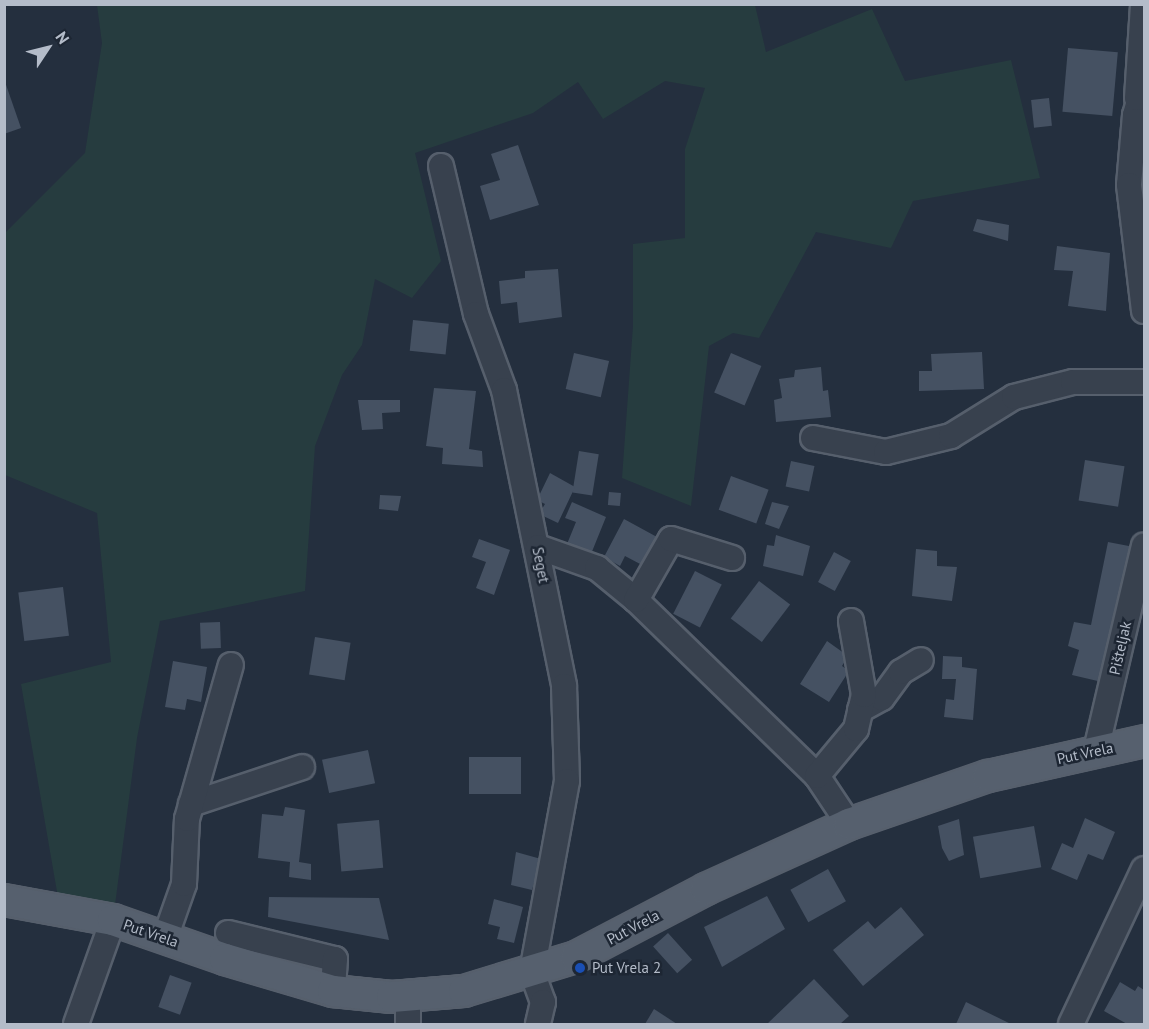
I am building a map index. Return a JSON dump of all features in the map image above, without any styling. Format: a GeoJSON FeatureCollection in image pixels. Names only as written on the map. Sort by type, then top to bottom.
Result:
{"type":"FeatureCollection","features":[{"type":"Feature","properties":{"kind":"main road","name":"Put Vrela"},"geometry":{"type":"LineString","coordinates":[[4,900],[113,920],[333,991],[392,998],[408,1010],[576,957],[706,889],[849,824],[988,776],[1144,741]]}},
{"type":"Feature","properties":{"kind":"street"},"geometry":{"type":"LineString","coordinates":[[1143,4],[1129,185],[1144,311]]}},
{"type":"Feature","properties":{"kind":"street"},"geometry":{"type":"LineString","coordinates":[[1136,115],[1144,82]]}},
{"type":"Feature","properties":{"kind":"street","name":"Seget"},"geometry":{"type":"LineString","coordinates":[[441,166],[476,314],[504,390],[538,547],[564,686],[567,781],[532,972]]}},
{"type":"Feature","properties":{"kind":"street"},"geometry":{"type":"LineString","coordinates":[[813,438],[886,452],[951,436],[1014,397],[1073,382],[1144,382]]}},
{"type":"Feature","properties":{"kind":"street"},"geometry":{"type":"LineString","coordinates":[[636,600],[671,538],[732,558]]}},
{"type":"Feature","properties":{"kind":"street","name":"Pišteljak"},"geometry":{"type":"LineString","coordinates":[[1096,750],[1144,546]]}},
{"type":"Feature","properties":{"kind":"street"},"geometry":{"type":"LineString","coordinates":[[538,547],[597,568],[636,600],[817,776],[849,824]]}},
{"type":"Feature","properties":{"kind":"street"},"geometry":{"type":"LineString","coordinates":[[817,776],[856,729],[864,695],[851,621]]}},
{"type":"Feature","properties":{"kind":"street"},"geometry":{"type":"LineString","coordinates":[[860,710],[882,698],[901,672],[921,660]]}},
{"type":"Feature","properties":{"kind":"street"},"geometry":{"type":"LineString","coordinates":[[165,938],[184,884],[187,819],[231,665]]}},
{"type":"Feature","properties":{"kind":"street"},"geometry":{"type":"LineString","coordinates":[[191,804],[302,767]]}},
{"type":"Feature","properties":{"kind":"street"},"geometry":{"type":"LineString","coordinates":[[1071,1024],[1144,869]]}},
{"type":"Feature","properties":{"kind":"street"},"geometry":{"type":"LineString","coordinates":[[76,1024],[113,920]]}},
{"type":"Feature","properties":{"kind":"street"},"geometry":{"type":"LineString","coordinates":[[228,933],[335,958],[333,991]]}},
{"type":"Feature","properties":{"kind":"street"},"geometry":{"type":"LineString","coordinates":[[532,972],[543,1002],[538,1024]]}},
{"type":"Feature","properties":{"kind":"green space"},"geometry":{"type":"Polygon","coordinates":[[[97,5],[755,5],[766,52],[872,9],[905,81],[1011,60],[1040,178],[913,201],[891,248],[816,232],[759,338],[733,333],[709,346],[691,506],[622,478],[633,326],[633,244],[685,238],[685,149],[705,88],[665,81],[603,119],[578,82],[533,113],[415,153],[441,261],[412,298],[375,279],[362,345],[342,375],[315,446],[305,591],[160,621],[137,738],[113,920],[60,909],[21,684],[111,662],[97,513],[5,475],[5,233],[85,153],[102,43],[97,5]]]}},
{"type":"Feature","properties":{"kind":"building"},"geometry":{"type":"Polygon","coordinates":[[[1068,48],[1118,52],[1112,116],[1062,112],[1068,48]]]}},
{"type":"Feature","properties":{"kind":"building"},"geometry":{"type":"Polygon","coordinates":[[[4,79],[21,128],[4,134],[4,79]]]}},
{"type":"Feature","properties":{"kind":"building"},"geometry":{"type":"Polygon","coordinates":[[[1049,98],[1052,126],[1034,128],[1031,100],[1049,98]]]}},
{"type":"Feature","properties":{"kind":"building"},"geometry":{"type":"Polygon","coordinates":[[[518,145],[539,205],[490,220],[480,186],[500,180],[491,154],[518,145]]]}},
{"type":"Feature","properties":{"kind":"building"},"geometry":{"type":"Polygon","coordinates":[[[977,219],[1009,225],[1008,241],[973,231],[977,219]]]}},
{"type":"Feature","properties":{"kind":"building"},"geometry":{"type":"Polygon","coordinates":[[[1057,246],[1110,253],[1106,311],[1068,306],[1073,271],[1054,270],[1057,246]]]}},
{"type":"Feature","properties":{"kind":"building"},"geometry":{"type":"Polygon","coordinates":[[[558,269],[562,317],[519,323],[517,302],[501,304],[499,281],[525,278],[525,271],[558,269]]]}},
{"type":"Feature","properties":{"kind":"building"},"geometry":{"type":"Polygon","coordinates":[[[413,320],[449,324],[446,355],[410,351],[413,320]]]}},
{"type":"Feature","properties":{"kind":"building"},"geometry":{"type":"Polygon","coordinates":[[[982,352],[984,389],[919,391],[919,371],[932,371],[931,354],[982,352]]]}},
{"type":"Feature","properties":{"kind":"building"},"geometry":{"type":"Polygon","coordinates":[[[574,353],[609,361],[601,397],[566,389],[574,353]]]}},
{"type":"Feature","properties":{"kind":"building"},"geometry":{"type":"Polygon","coordinates":[[[731,353],[761,366],[745,405],[714,393],[731,353]]]}},
{"type":"Feature","properties":{"kind":"building"},"geometry":{"type":"Polygon","coordinates":[[[821,367],[823,391],[828,390],[831,417],[776,422],[774,400],[782,398],[779,379],[794,377],[795,370],[821,367]]]}},
{"type":"Feature","properties":{"kind":"building"},"geometry":{"type":"Polygon","coordinates":[[[434,388],[476,391],[469,449],[482,451],[483,467],[442,464],[443,448],[426,446],[434,388]]]}},
{"type":"Feature","properties":{"kind":"building"},"geometry":{"type":"Polygon","coordinates":[[[358,400],[400,400],[400,412],[382,413],[383,429],[362,430],[358,400]]]}},
{"type":"Feature","properties":{"kind":"building"},"geometry":{"type":"Polygon","coordinates":[[[579,451],[599,454],[592,496],[572,492],[579,451]]]}},
{"type":"Feature","properties":{"kind":"building"},"geometry":{"type":"Polygon","coordinates":[[[1085,460],[1125,466],[1118,507],[1079,500],[1085,460]]]}},
{"type":"Feature","properties":{"kind":"building"},"geometry":{"type":"Polygon","coordinates":[[[791,461],[814,466],[809,491],[786,486],[791,461]]]}},
{"type":"Feature","properties":{"kind":"building"},"geometry":{"type":"Polygon","coordinates":[[[550,473],[575,487],[558,523],[539,514],[545,504],[537,500],[550,473]]]}},
{"type":"Feature","properties":{"kind":"building"},"geometry":{"type":"Polygon","coordinates":[[[731,476],[769,490],[756,524],[719,510],[731,476]]]}},
{"type":"Feature","properties":{"kind":"building"},"geometry":{"type":"Polygon","coordinates":[[[609,492],[621,493],[620,506],[608,505],[609,492]]]}},
{"type":"Feature","properties":{"kind":"building"},"geometry":{"type":"Polygon","coordinates":[[[380,495],[401,496],[398,511],[379,509],[380,495]]]}},
{"type":"Feature","properties":{"kind":"building"},"geometry":{"type":"Polygon","coordinates":[[[572,502],[606,517],[591,554],[567,544],[576,522],[565,518],[572,502]]]}},
{"type":"Feature","properties":{"kind":"building"},"geometry":{"type":"Polygon","coordinates":[[[772,502],[789,506],[779,529],[765,524],[772,502]]]}},
{"type":"Feature","properties":{"kind":"building"},"geometry":{"type":"Polygon","coordinates":[[[624,519],[657,537],[642,565],[625,556],[620,566],[604,557],[624,519]]]}},
{"type":"Feature","properties":{"kind":"building"},"geometry":{"type":"Polygon","coordinates":[[[776,535],[810,546],[803,576],[763,566],[767,545],[774,546],[776,535]]]}},
{"type":"Feature","properties":{"kind":"building"},"geometry":{"type":"Polygon","coordinates":[[[479,539],[510,550],[494,595],[476,588],[486,562],[472,557],[479,539]]]}},
{"type":"Feature","properties":{"kind":"building"},"geometry":{"type":"Polygon","coordinates":[[[1108,542],[1134,547],[1102,682],[1072,675],[1079,650],[1068,646],[1074,622],[1091,625],[1108,542]]]}},
{"type":"Feature","properties":{"kind":"building"},"geometry":{"type":"Polygon","coordinates":[[[916,549],[937,551],[937,566],[957,567],[952,601],[912,596],[916,549]]]}},
{"type":"Feature","properties":{"kind":"building"},"geometry":{"type":"Polygon","coordinates":[[[834,552],[851,561],[835,591],[818,582],[834,552]]]}},
{"type":"Feature","properties":{"kind":"building"},"geometry":{"type":"Polygon","coordinates":[[[695,571],[722,585],[700,627],[673,614],[695,571]]]}},
{"type":"Feature","properties":{"kind":"building"},"geometry":{"type":"Polygon","coordinates":[[[759,581],[790,604],[762,642],[731,619],[759,581]]]}},
{"type":"Feature","properties":{"kind":"building"},"geometry":{"type":"Polygon","coordinates":[[[63,587],[69,636],[24,641],[18,592],[63,587]]]}},
{"type":"Feature","properties":{"kind":"building"},"geometry":{"type":"Polygon","coordinates":[[[220,622],[221,648],[201,649],[200,623],[220,622]]]}},
{"type":"Feature","properties":{"kind":"building"},"geometry":{"type":"Polygon","coordinates":[[[315,637],[351,643],[345,680],[309,675],[315,637]]]}},
{"type":"Feature","properties":{"kind":"building"},"geometry":{"type":"Polygon","coordinates":[[[827,641],[848,656],[842,666],[849,671],[829,702],[800,684],[827,641]]]}},
{"type":"Feature","properties":{"kind":"building"},"geometry":{"type":"Polygon","coordinates":[[[943,656],[962,657],[962,667],[977,669],[973,720],[944,717],[946,699],[954,700],[956,679],[942,679],[943,656]]]}},
{"type":"Feature","properties":{"kind":"building"},"geometry":{"type":"Polygon","coordinates":[[[173,661],[207,667],[201,702],[187,699],[185,710],[165,707],[173,661]]]}},
{"type":"Feature","properties":{"kind":"building"},"geometry":{"type":"Polygon","coordinates":[[[368,750],[375,783],[329,793],[322,760],[368,750]]]}},
{"type":"Feature","properties":{"kind":"building"},"geometry":{"type":"Polygon","coordinates":[[[469,757],[521,757],[521,794],[469,794],[469,757]]]}},
{"type":"Feature","properties":{"kind":"building"},"geometry":{"type":"Polygon","coordinates":[[[285,807],[305,810],[299,862],[311,864],[311,880],[289,877],[290,862],[258,858],[262,814],[283,816],[285,807]]]}},
{"type":"Feature","properties":{"kind":"building"},"geometry":{"type":"Polygon","coordinates":[[[1085,818],[1115,832],[1103,860],[1088,854],[1077,880],[1051,869],[1062,843],[1073,848],[1085,818]]]}},
{"type":"Feature","properties":{"kind":"building"},"geometry":{"type":"Polygon","coordinates":[[[959,819],[964,855],[949,861],[942,848],[938,826],[959,819]]]}},
{"type":"Feature","properties":{"kind":"building"},"geometry":{"type":"Polygon","coordinates":[[[379,820],[383,868],[341,871],[337,824],[379,820]]]}},
{"type":"Feature","properties":{"kind":"building"},"geometry":{"type":"Polygon","coordinates":[[[1034,826],[1041,867],[980,878],[973,837],[1034,826]]]}},
{"type":"Feature","properties":{"kind":"building"},"geometry":{"type":"Polygon","coordinates":[[[516,852],[541,859],[532,890],[511,885],[516,852]]]}},
{"type":"Feature","properties":{"kind":"building"},"geometry":{"type":"Polygon","coordinates":[[[828,869],[846,901],[808,922],[790,890],[828,869]]]}},
{"type":"Feature","properties":{"kind":"building"},"geometry":{"type":"Polygon","coordinates":[[[767,896],[785,929],[722,967],[704,927],[767,896]]]}},
{"type":"Feature","properties":{"kind":"building"},"geometry":{"type":"Polygon","coordinates":[[[269,897],[379,898],[389,940],[268,917],[269,897]]]}},
{"type":"Feature","properties":{"kind":"building"},"geometry":{"type":"Polygon","coordinates":[[[494,899],[523,907],[514,943],[497,939],[500,927],[488,924],[494,899]]]}},
{"type":"Feature","properties":{"kind":"building"},"geometry":{"type":"Polygon","coordinates":[[[901,907],[924,935],[863,986],[833,950],[868,921],[875,929],[901,907]]]}},
{"type":"Feature","properties":{"kind":"building"},"geometry":{"type":"Polygon","coordinates":[[[668,933],[692,960],[677,973],[653,946],[668,933]]]}},
{"type":"Feature","properties":{"kind":"building"},"geometry":{"type":"Polygon","coordinates":[[[170,975],[192,983],[180,1015],[158,1007],[170,975]]]}},
{"type":"Feature","properties":{"kind":"building"},"geometry":{"type":"Polygon","coordinates":[[[814,979],[849,1016],[840,1024],[767,1024],[814,979]]]}},
{"type":"Feature","properties":{"kind":"building"},"geometry":{"type":"Polygon","coordinates":[[[1120,982],[1135,991],[1138,986],[1144,990],[1144,1024],[1127,1024],[1104,1011],[1120,982]]]}},
{"type":"Feature","properties":{"kind":"building"},"geometry":{"type":"Polygon","coordinates":[[[966,1002],[1011,1024],[956,1024],[966,1002]]]}},
{"type":"Feature","properties":{"kind":"building"},"geometry":{"type":"Polygon","coordinates":[[[654,1009],[677,1024],[645,1024],[654,1009]]]}},
{"type":"Feature","properties":{"kind":"place","name":"Put Vrela 2"},"geometry":{"type":"Point","coordinates":[580,968]}}]}
